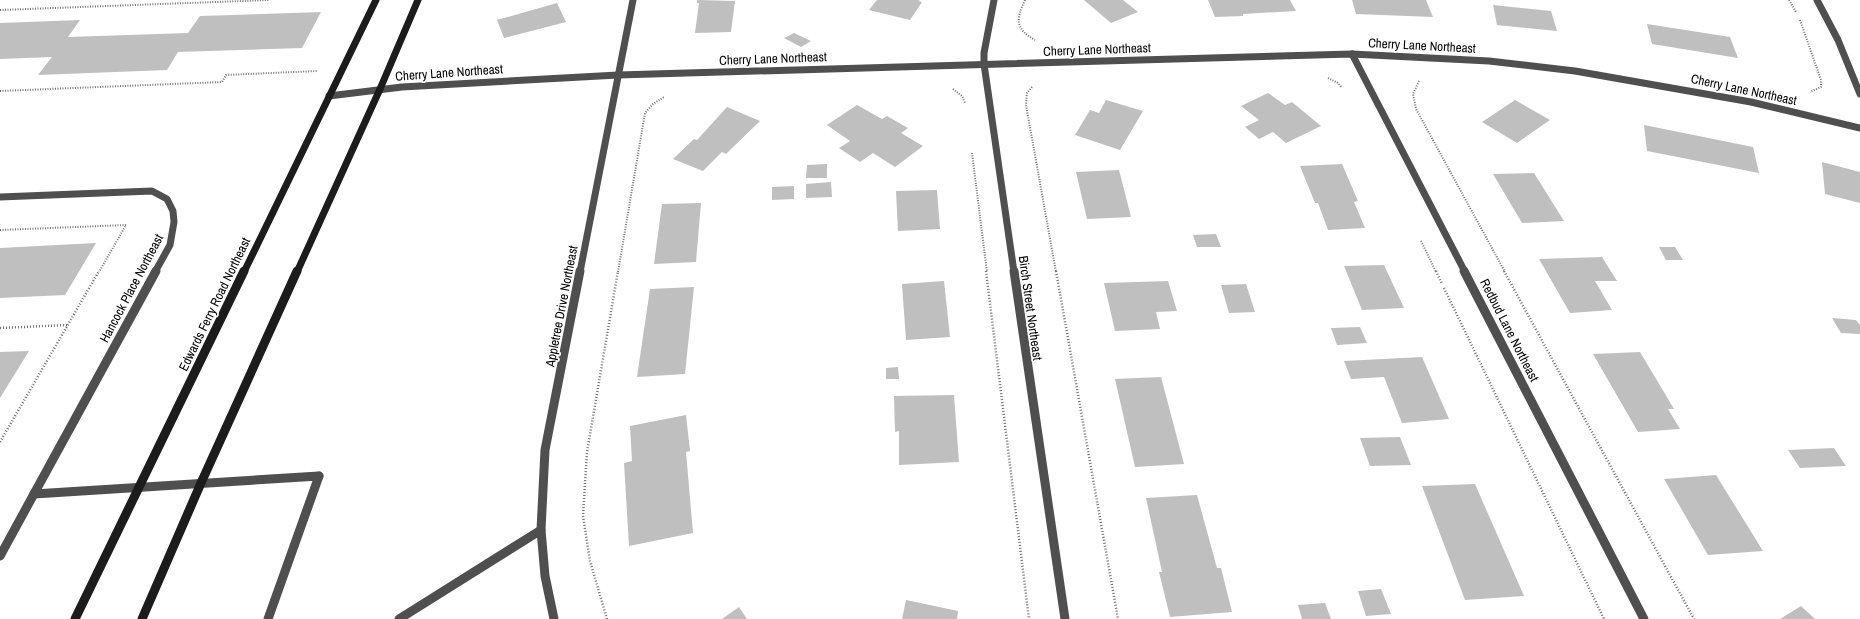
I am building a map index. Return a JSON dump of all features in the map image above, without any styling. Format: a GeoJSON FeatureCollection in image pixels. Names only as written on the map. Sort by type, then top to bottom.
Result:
{"type":"FeatureCollection","features":[{"type":"Feature","properties":{"kind":"main road","name":"Edwards Ferry Road Northeast"},"geometry":{"type":"LineString","coordinates":[[75,619],[376,0]]}},
{"type":"Feature","properties":{"kind":"main road"},"geometry":{"type":"LineString","coordinates":[[142,619],[201,483],[380,89],[418,0]]}},
{"type":"Feature","properties":{"kind":"street","name":"Appletree Drive Northeast"},"geometry":{"type":"LineString","coordinates":[[554,619],[545,576],[541,530],[545,450],[633,0]]}},
{"type":"Feature","properties":{"kind":"street","name":"Birch Street Northeast"},"geometry":{"type":"LineString","coordinates":[[994,0],[984,53],[984,64],[1065,619]]}},
{"type":"Feature","properties":{"kind":"street"},"geometry":{"type":"LineString","coordinates":[[1817,0],[1838,40],[1860,94]]}},
{"type":"Feature","properties":{"kind":"street","name":"Cherry Lane Northeast"},"geometry":{"type":"LineString","coordinates":[[329,96],[380,89],[618,75],[1352,54],[1489,61],[1575,71],[1751,102],[1860,128]]}},
{"type":"Feature","properties":{"kind":"street","name":"Redbud Lane Northeast"},"geometry":{"type":"LineString","coordinates":[[1352,54],[1644,619]]}},
{"type":"Feature","properties":{"kind":"street","name":"Hancock Place Northeast"},"geometry":{"type":"LineString","coordinates":[[0,197],[152,191],[167,199],[176,219],[170,245],[0,556]]}},
{"type":"Feature","properties":{"kind":"street"},"geometry":{"type":"LineString","coordinates":[[34,494],[320,476],[268,619]]}},
{"type":"Feature","properties":{"kind":"street"},"geometry":{"type":"LineString","coordinates":[[399,619],[541,530]]}},
{"type":"Feature","properties":{"kind":"path"},"geometry":{"type":"LineString","coordinates":[[0,10],[269,0]]}},
{"type":"Feature","properties":{"kind":"path"},"geometry":{"type":"LineString","coordinates":[[1789,0],[1796,12]]}},
{"type":"Feature","properties":{"kind":"path"},"geometry":{"type":"LineString","coordinates":[[1799,19],[1821,80],[1821,87],[1809,93]]}},
{"type":"Feature","properties":{"kind":"path"},"geometry":{"type":"LineString","coordinates":[[0,91],[222,82],[226,74],[319,71]]}},
{"type":"Feature","properties":{"kind":"path"},"geometry":{"type":"LineString","coordinates":[[1324,76],[1338,83],[1343,89]]}},
{"type":"Feature","properties":{"kind":"path"},"geometry":{"type":"LineString","coordinates":[[1424,80],[1418,82],[1414,88],[1412,98],[1416,109],[1694,619]]}},
{"type":"Feature","properties":{"kind":"path"},"geometry":{"type":"LineString","coordinates":[[1034,86],[1029,89],[1026,97],[1026,105],[1118,619]]}},
{"type":"Feature","properties":{"kind":"path"},"geometry":{"type":"LineString","coordinates":[[951,88],[962,96],[966,105]]}},
{"type":"Feature","properties":{"kind":"path"},"geometry":{"type":"LineString","coordinates":[[607,619],[590,560],[583,516],[587,452],[645,113],[653,104],[666,96]]}},
{"type":"Feature","properties":{"kind":"path"},"geometry":{"type":"LineString","coordinates":[[971,148],[1029,619]]}},
{"type":"Feature","properties":{"kind":"path"},"geometry":{"type":"LineString","coordinates":[[0,230],[126,225],[0,441]]}},
{"type":"Feature","properties":{"kind":"path"},"geometry":{"type":"LineString","coordinates":[[1418,235],[1604,619]]}},
{"type":"Feature","properties":{"kind":"path"},"geometry":{"type":"LineString","coordinates":[[0,328],[68,326]]}},
{"type":"Feature","properties":{"kind":"building"},"geometry":{"type":"Polygon","coordinates":[[[697,0],[735,1],[731,32],[695,33],[699,3],[697,3],[697,0]]]}},
{"type":"Feature","properties":{"kind":"building"},"geometry":{"type":"Polygon","coordinates":[[[877,0],[920,0],[918,1],[922,2],[910,20],[869,10],[877,0]]]}},
{"type":"Feature","properties":{"kind":"building"},"geometry":{"type":"Polygon","coordinates":[[[1084,0],[1123,0],[1138,12],[1111,23],[1084,0]]]}},
{"type":"Feature","properties":{"kind":"building"},"geometry":{"type":"Polygon","coordinates":[[[1208,0],[1290,0],[1296,11],[1215,17],[1208,0]]]}},
{"type":"Feature","properties":{"kind":"building"},"geometry":{"type":"Polygon","coordinates":[[[1352,0],[1426,0],[1433,17],[1356,14],[1352,0]]]}},
{"type":"Feature","properties":{"kind":"building"},"geometry":{"type":"Polygon","coordinates":[[[557,3],[566,22],[504,38],[497,20],[557,3]]]}},
{"type":"Feature","properties":{"kind":"building"},"geometry":{"type":"Polygon","coordinates":[[[1493,5],[1551,11],[1557,31],[1497,25],[1493,5]]]}},
{"type":"Feature","properties":{"kind":"building"},"geometry":{"type":"Polygon","coordinates":[[[321,12],[302,48],[178,52],[167,70],[38,75],[52,57],[0,59],[0,23],[80,20],[68,37],[188,33],[200,16],[321,12]]]}},
{"type":"Feature","properties":{"kind":"building"},"geometry":{"type":"Polygon","coordinates":[[[1647,24],[1730,37],[1738,58],[1652,44],[1647,24]]]}},
{"type":"Feature","properties":{"kind":"building"},"geometry":{"type":"Polygon","coordinates":[[[794,33],[811,41],[801,47],[784,38],[794,33]]]}},
{"type":"Feature","properties":{"kind":"building"},"geometry":{"type":"Polygon","coordinates":[[[1268,93],[1285,105],[1292,102],[1321,126],[1286,143],[1273,132],[1259,139],[1245,127],[1259,120],[1241,106],[1268,93]]]}},
{"type":"Feature","properties":{"kind":"building"},"geometry":{"type":"Polygon","coordinates":[[[1106,100],[1143,111],[1120,150],[1075,135],[1090,110],[1099,113],[1106,100]]]}},
{"type":"Feature","properties":{"kind":"building"},"geometry":{"type":"Polygon","coordinates":[[[1515,100],[1550,120],[1517,143],[1482,122],[1515,100]]]}},
{"type":"Feature","properties":{"kind":"building"},"geometry":{"type":"Polygon","coordinates":[[[857,105],[882,119],[887,116],[908,128],[901,133],[923,146],[895,167],[873,153],[860,162],[839,148],[850,141],[827,125],[857,105]]]}},
{"type":"Feature","properties":{"kind":"building"},"geometry":{"type":"Polygon","coordinates":[[[727,107],[760,121],[726,154],[722,152],[703,171],[673,159],[694,139],[697,140],[727,107]]]}},
{"type":"Feature","properties":{"kind":"building"},"geometry":{"type":"Polygon","coordinates":[[[1644,125],[1753,147],[1759,173],[1647,151],[1644,125]]]}},
{"type":"Feature","properties":{"kind":"building"},"geometry":{"type":"Polygon","coordinates":[[[1822,162],[1860,172],[1860,203],[1825,194],[1822,162]]]}},
{"type":"Feature","properties":{"kind":"building"},"geometry":{"type":"Polygon","coordinates":[[[827,164],[827,178],[806,178],[807,165],[827,164]]]}},
{"type":"Feature","properties":{"kind":"building"},"geometry":{"type":"Polygon","coordinates":[[[1342,164],[1358,201],[1354,202],[1365,228],[1328,230],[1318,203],[1315,203],[1300,166],[1342,164]]]}},
{"type":"Feature","properties":{"kind":"building"},"geometry":{"type":"Polygon","coordinates":[[[1119,170],[1131,217],[1087,219],[1076,172],[1119,170]]]}},
{"type":"Feature","properties":{"kind":"building"},"geometry":{"type":"Polygon","coordinates":[[[1534,173],[1564,221],[1522,223],[1493,174],[1534,173]]]}},
{"type":"Feature","properties":{"kind":"building"},"geometry":{"type":"Polygon","coordinates":[[[831,182],[832,197],[806,198],[806,184],[831,182]]]}},
{"type":"Feature","properties":{"kind":"building"},"geometry":{"type":"Polygon","coordinates":[[[794,186],[794,199],[772,200],[772,187],[794,186]]]}},
{"type":"Feature","properties":{"kind":"building"},"geometry":{"type":"Polygon","coordinates":[[[937,190],[940,229],[898,231],[896,191],[937,190]]]}},
{"type":"Feature","properties":{"kind":"building"},"geometry":{"type":"Polygon","coordinates":[[[701,203],[696,262],[654,264],[662,204],[701,203]]]}},
{"type":"Feature","properties":{"kind":"building"},"geometry":{"type":"Polygon","coordinates":[[[1216,234],[1221,247],[1197,247],[1193,235],[1216,234]]]}},
{"type":"Feature","properties":{"kind":"building"},"geometry":{"type":"Polygon","coordinates":[[[96,243],[65,295],[0,298],[0,248],[96,243]]]}},
{"type":"Feature","properties":{"kind":"building"},"geometry":{"type":"Polygon","coordinates":[[[1659,247],[1675,247],[1683,260],[1666,260],[1659,247]]]}},
{"type":"Feature","properties":{"kind":"building"},"geometry":{"type":"Polygon","coordinates":[[[1602,257],[1617,281],[1595,281],[1612,310],[1570,313],[1539,259],[1602,257]]]}},
{"type":"Feature","properties":{"kind":"building"},"geometry":{"type":"Polygon","coordinates":[[[1384,265],[1404,308],[1362,310],[1344,266],[1384,265]]]}},
{"type":"Feature","properties":{"kind":"building"},"geometry":{"type":"Polygon","coordinates":[[[944,281],[950,337],[906,340],[902,284],[944,281]]]}},
{"type":"Feature","properties":{"kind":"building"},"geometry":{"type":"Polygon","coordinates":[[[1168,281],[1177,311],[1156,312],[1160,329],[1115,331],[1104,283],[1168,281]]]}},
{"type":"Feature","properties":{"kind":"building"},"geometry":{"type":"Polygon","coordinates":[[[1246,284],[1255,312],[1229,313],[1221,285],[1246,284]]]}},
{"type":"Feature","properties":{"kind":"building"},"geometry":{"type":"Polygon","coordinates":[[[694,287],[685,374],[637,377],[650,289],[694,287]]]}},
{"type":"Feature","properties":{"kind":"building"},"geometry":{"type":"Polygon","coordinates":[[[1832,318],[1856,320],[1860,325],[1860,334],[1841,333],[1832,318]]]}},
{"type":"Feature","properties":{"kind":"building"},"geometry":{"type":"Polygon","coordinates":[[[1360,327],[1367,343],[1337,345],[1331,328],[1360,327]]]}},
{"type":"Feature","properties":{"kind":"building"},"geometry":{"type":"Polygon","coordinates":[[[29,351],[0,398],[0,352],[29,351]]]}},
{"type":"Feature","properties":{"kind":"building"},"geometry":{"type":"Polygon","coordinates":[[[1640,352],[1674,409],[1668,409],[1680,429],[1638,432],[1593,354],[1640,352]]]}},
{"type":"Feature","properties":{"kind":"building"},"geometry":{"type":"Polygon","coordinates":[[[1422,357],[1449,419],[1402,423],[1384,377],[1351,379],[1344,361],[1422,357]]]}},
{"type":"Feature","properties":{"kind":"building"},"geometry":{"type":"Polygon","coordinates":[[[898,367],[899,379],[886,379],[886,368],[898,367]]]}},
{"type":"Feature","properties":{"kind":"building"},"geometry":{"type":"Polygon","coordinates":[[[1161,377],[1184,464],[1135,467],[1115,379],[1161,377]]]}},
{"type":"Feature","properties":{"kind":"building"},"geometry":{"type":"Polygon","coordinates":[[[954,395],[959,462],[899,465],[899,431],[895,432],[894,396],[954,395]]]}},
{"type":"Feature","properties":{"kind":"building"},"geometry":{"type":"Polygon","coordinates":[[[686,415],[690,451],[686,452],[693,533],[629,546],[624,463],[632,461],[630,426],[686,415]]]}},
{"type":"Feature","properties":{"kind":"building"},"geometry":{"type":"Polygon","coordinates":[[[1400,437],[1411,465],[1370,466],[1360,438],[1400,437]]]}},
{"type":"Feature","properties":{"kind":"building"},"geometry":{"type":"Polygon","coordinates":[[[1834,448],[1846,466],[1800,468],[1788,450],[1834,448]]]}},
{"type":"Feature","properties":{"kind":"building"},"geometry":{"type":"Polygon","coordinates":[[[1716,475],[1763,551],[1708,555],[1664,479],[1716,475]]]}},
{"type":"Feature","properties":{"kind":"building"},"geometry":{"type":"Polygon","coordinates":[[[1475,484],[1524,596],[1465,600],[1422,486],[1475,484]]]}},
{"type":"Feature","properties":{"kind":"building"},"geometry":{"type":"Polygon","coordinates":[[[1197,495],[1217,568],[1221,568],[1232,612],[1170,617],[1159,572],[1162,572],[1146,498],[1197,495]]]}},
{"type":"Feature","properties":{"kind":"building"},"geometry":{"type":"Polygon","coordinates":[[[1381,589],[1391,614],[1366,616],[1358,591],[1381,589]]]}},
{"type":"Feature","properties":{"kind":"building"},"geometry":{"type":"Polygon","coordinates":[[[906,600],[958,611],[957,619],[902,619],[906,600]]]}},
{"type":"Feature","properties":{"kind":"building"},"geometry":{"type":"Polygon","coordinates":[[[1325,603],[1331,619],[1302,619],[1298,605],[1325,603]]]}},
{"type":"Feature","properties":{"kind":"building"},"geometry":{"type":"Polygon","coordinates":[[[1801,606],[1815,619],[1780,619],[1801,606]]]}},
{"type":"Feature","properties":{"kind":"building"},"geometry":{"type":"Polygon","coordinates":[[[739,607],[747,619],[722,619],[739,607]]]}}]}
